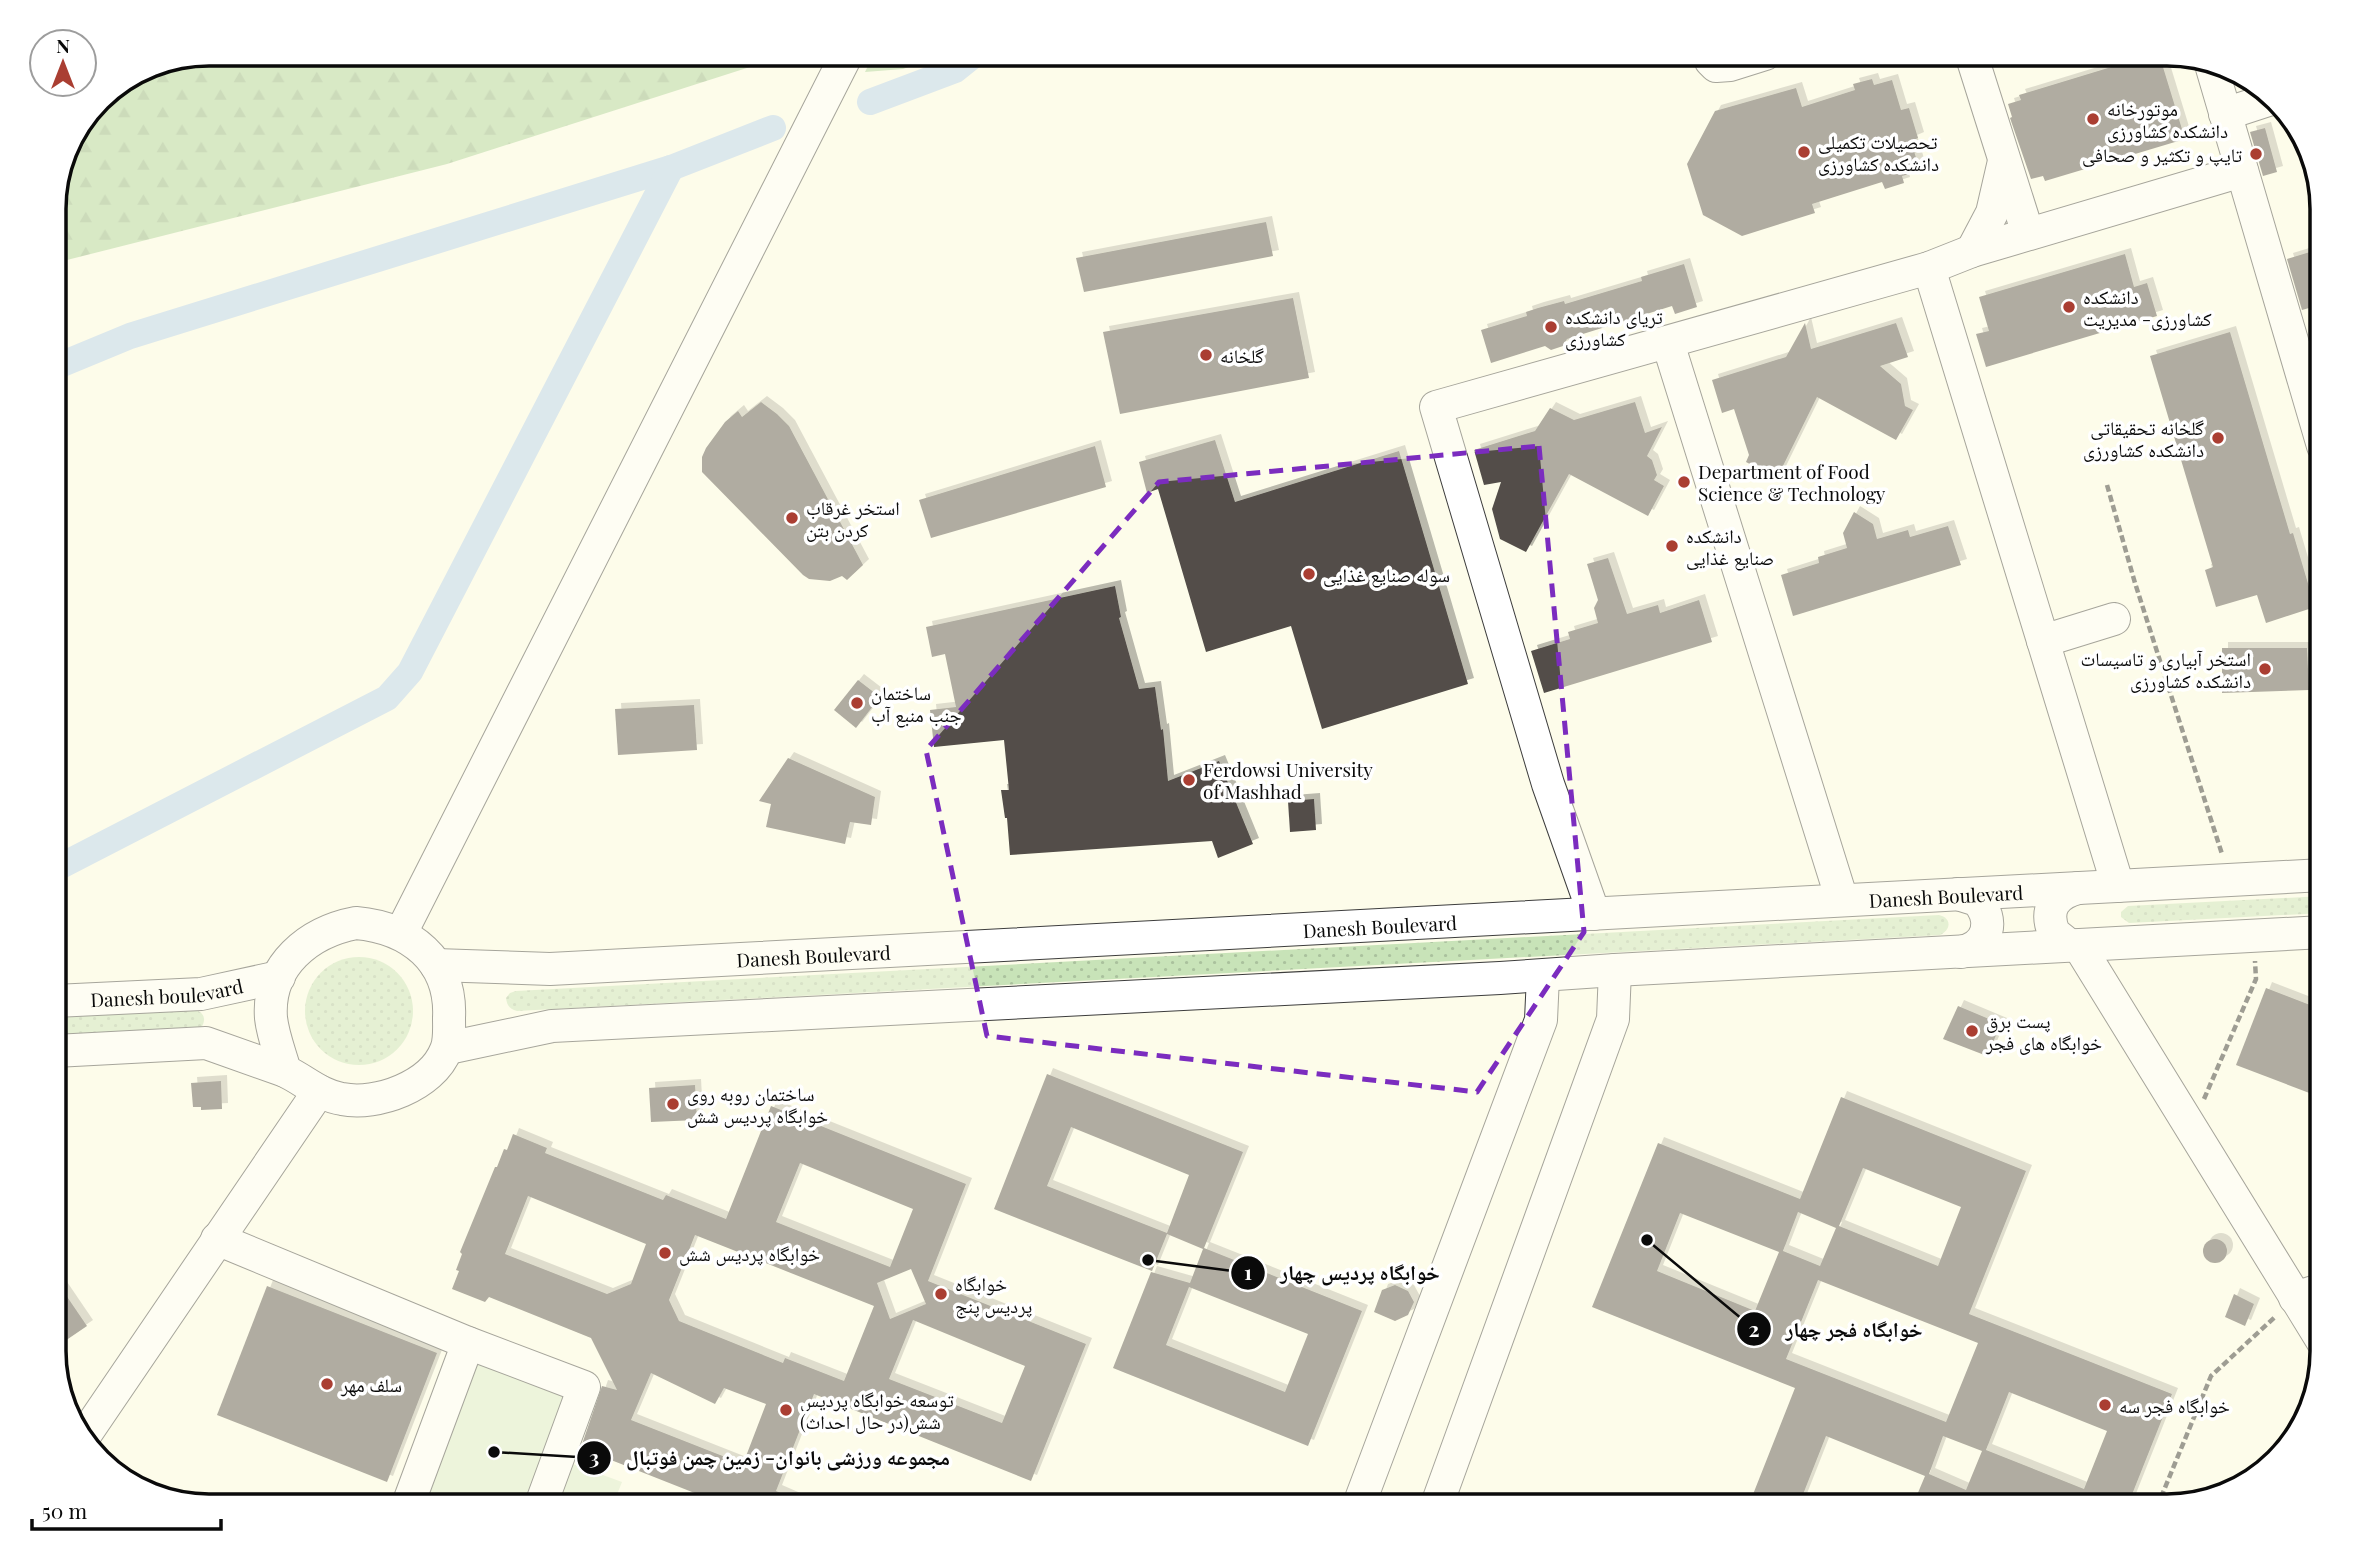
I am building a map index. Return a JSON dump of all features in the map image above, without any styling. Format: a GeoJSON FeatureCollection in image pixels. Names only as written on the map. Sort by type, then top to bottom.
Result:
{"type":"FeatureCollection","features":[{"type":"Feature","properties":{"kind":"street"},"geometry":{"type":"LineString","coordinates":[[401,933],[841,66]]}},
{"type":"Feature","properties":{"kind":"street"},"geometry":{"type":"LineString","coordinates":[[1975,66],[2028,234]]}},
{"type":"Feature","properties":{"kind":"street"},"geometry":{"type":"LineString","coordinates":[[2214,74],[2310,402]]}},
{"type":"Feature","properties":{"kind":"street"},"geometry":{"type":"LineString","coordinates":[[2225,114],[2262,102]]}},
{"type":"Feature","properties":{"kind":"street"},"geometry":{"type":"LineString","coordinates":[[1972,251],[1992,213],[2004,160]]}},
{"type":"Feature","properties":{"kind":"street"},"geometry":{"type":"LineString","coordinates":[[1594,914],[1539,787],[1436,407],[1929,268],[1972,251],[2242,171]]}},
{"type":"Feature","properties":{"kind":"street"},"geometry":{"type":"LineString","coordinates":[[1929,268],[2118,886]]}},
{"type":"Feature","properties":{"kind":"street"},"geometry":{"type":"LineString","coordinates":[[1668,343],[1842,900]]}},
{"type":"Feature","properties":{"kind":"street"},"geometry":{"type":"LineString","coordinates":[[2043,641],[2114,619]]}},
{"type":"Feature","properties":{"kind":"street","name":"Danesh Boulevard"},"geometry":{"type":"LineString","coordinates":[[436,965],[550,969],[2310,876]]}},
{"type":"Feature","properties":{"kind":"street"},"geometry":{"type":"LineString","coordinates":[[2078,888],[2058,896],[2049,914],[2054,933],[2060,940],[2079,946],[2309,1294]]}},
{"type":"Feature","properties":{"kind":"street"},"geometry":{"type":"LineString","coordinates":[[1958,894],[1977,900],[1988,916],[1986,936],[1971,950],[1961,952]]}},
{"type":"Feature","properties":{"kind":"street"},"geometry":{"type":"LineString","coordinates":[[67,1050],[206,1043],[285,1070],[319,1091],[341,1099],[364,1101],[387,1097],[431,1071],[447,1048],[450,1009],[446,986],[436,965],[421,947],[401,933],[380,925],[356,923],[333,927],[312,937],[295,952],[279,977],[273,993],[271,1016],[285,1070]]}},
{"type":"Feature","properties":{"kind":"street"},"geometry":{"type":"LineString","coordinates":[[447,1048],[552,1026],[1543,976],[2310,933]]}},
{"type":"Feature","properties":{"kind":"street"},"geometry":{"type":"LineString","coordinates":[[1441,1494],[1613,1019],[1615,970]]}},
{"type":"Feature","properties":{"kind":"street"},"geometry":{"type":"LineString","coordinates":[[1363,1494],[1541,1020],[1543,976]]}},
{"type":"Feature","properties":{"kind":"street","name":"Danesh boulevard"},"geometry":{"type":"LineString","coordinates":[[67,1000],[201,993],[279,977]]}},
{"type":"Feature","properties":{"kind":"street"},"geometry":{"type":"LineString","coordinates":[[89,1428],[319,1091]]}},
{"type":"Feature","properties":{"kind":"street"},"geometry":{"type":"LineString","coordinates":[[217,1239],[468,1343],[584,1387],[545,1494]]}},
{"type":"Feature","properties":{"kind":"street"},"geometry":{"type":"LineString","coordinates":[[412,1494],[468,1343]]}},
{"type":"Feature","properties":{"kind":"path"},"geometry":{"type":"LineString","coordinates":[[2107,485],[2135,583],[2223,855]]}},
{"type":"Feature","properties":{"kind":"path"},"geometry":{"type":"LineString","coordinates":[[2211,1083],[2256,979],[2253,937]]}},
{"type":"Feature","properties":{"kind":"path"},"geometry":{"type":"LineString","coordinates":[[2162,1494],[2211,1376],[2309,1294]]}},
{"type":"Feature","properties":{"kind":"highlighted area"},"geometry":{"type":"Polygon","coordinates":[[[1539,446],[1584,932],[1477,1092],[987,1036],[926,750],[1159,482],[1539,446]]]}},
{"type":"Feature","properties":{"kind":"green space"},"geometry":{"type":"Polygon","coordinates":[[[209,66],[753,66],[447,164],[67,260],[69,181],[81,146],[108,108],[138,86],[163,74],[209,66]]]}},
{"type":"Feature","properties":{"kind":"green space"},"geometry":{"type":"Polygon","coordinates":[[[868,66],[911,66],[903,69],[865,72],[868,66]]]}},
{"type":"Feature","properties":{"kind":"green space"},"geometry":{"type":"Polygon","coordinates":[[[2310,897],[2310,914],[2129,923],[2121,917],[2121,912],[2128,906],[2310,897]]]}},
{"type":"Feature","properties":{"kind":"green space"},"geometry":{"type":"Polygon","coordinates":[[[1939,915],[1948,921],[1946,930],[1940,935],[517,1011],[509,1007],[506,998],[516,991],[1939,915]]]}},
{"type":"Feature","properties":{"kind":"green space"},"geometry":{"type":"Polygon","coordinates":[[[359,957],[380,961],[397,973],[409,990],[413,1011],[409,1032],[397,1049],[380,1061],[359,1065],[338,1061],[321,1049],[309,1032],[305,1011],[309,990],[321,973],[338,961],[359,957]]]}},
{"type":"Feature","properties":{"kind":"green space"},"geometry":{"type":"Polygon","coordinates":[[[193,1009],[200,1012],[204,1022],[201,1028],[67,1037],[67,1016],[193,1009]]]}},
{"type":"Feature","properties":{"kind":"green space"},"geometry":{"type":"Polygon","coordinates":[[[477,1364],[566,1397],[529,1494],[426,1494],[477,1364]]]}},
{"type":"Feature","properties":{"kind":"green space"},"geometry":{"type":"Polygon","coordinates":[[[570,1463],[622,1482],[617,1494],[559,1494],[570,1463]]]}},
{"type":"Feature","properties":{"kind":"building","name":"موتورخانه دانشکده کشاورزی"},"geometry":{"type":"Polygon","coordinates":[[[2114,66],[2163,66],[2185,139],[2045,181],[2043,176],[2031,179],[2010,118],[2012,117],[2008,104],[2021,100],[2019,95],[2114,66]]]}},
{"type":"Feature","properties":{"kind":"building","name":"تحصیلات تکمیلی دانشکده کشاورزی"},"geometry":{"type":"Polygon","coordinates":[[[1872,79],[1874,85],[1892,80],[1901,110],[1909,108],[1918,138],[1911,141],[1920,171],[1902,176],[1904,183],[1885,189],[1882,182],[1812,204],[1815,213],[1742,236],[1703,215],[1687,164],[1715,111],[1796,88],[1802,107],[1855,90],[1853,84],[1872,79]]]}},
{"type":"Feature","properties":{"kind":"building"},"geometry":{"type":"Polygon","coordinates":[[[2265,128],[2277,172],[2263,176],[2250,132],[2265,128]]]}},
{"type":"Feature","properties":{"kind":"building"},"geometry":{"type":"Polygon","coordinates":[[[1266,222],[1273,256],[1084,292],[1076,258],[1266,222]]]}},
{"type":"Feature","properties":{"kind":"building"},"geometry":{"type":"Polygon","coordinates":[[[2310,252],[2310,308],[2302,310],[2287,259],[2310,252]]]}},
{"type":"Feature","properties":{"kind":"building","name":"دانشکده کشاورزی- مدیریت"},"geometry":{"type":"Polygon","coordinates":[[[2125,254],[2134,287],[2147,283],[2157,316],[1986,367],[1976,334],[1989,331],[1979,297],[2125,254]]]}},
{"type":"Feature","properties":{"kind":"building","name":"تریای دانشکده کشاورزی"},"geometry":{"type":"Polygon","coordinates":[[[1684,264],[1697,307],[1675,314],[1672,306],[1567,339],[1563,346],[1551,350],[1545,346],[1491,363],[1481,330],[1527,316],[1526,312],[1538,308],[1564,301],[1565,304],[1642,281],[1641,277],[1684,264]]]}},
{"type":"Feature","properties":{"kind":"building","name":"گلخانه"},"geometry":{"type":"Polygon","coordinates":[[[1293,298],[1309,378],[1120,414],[1103,332],[1293,298]]]}},
{"type":"Feature","properties":{"kind":"building"},"geometry":{"type":"Polygon","coordinates":[[[1805,323],[1811,349],[1896,323],[1908,357],[1880,366],[1901,384],[1905,406],[1913,410],[1896,440],[1817,397],[1777,478],[1746,462],[1749,455],[1734,409],[1722,413],[1712,380],[1786,357],[1805,323]]]}},
{"type":"Feature","properties":{"kind":"building","name":"گلخانه تحقیقاتی دانشکده کشاورزی"},"geometry":{"type":"Polygon","coordinates":[[[2230,332],[2290,534],[2293,533],[2310,590],[2310,609],[2266,623],[2257,595],[2216,607],[2205,570],[2213,567],[2150,356],[2230,332]]]}},
{"type":"Feature","properties":{"kind":"building","name":"استخر غرقاب کردن بتن"},"geometry":{"type":"Polygon","coordinates":[[[761,402],[789,426],[863,565],[847,580],[842,576],[830,581],[809,579],[803,575],[702,472],[702,457],[706,448],[725,422],[738,411],[742,417],[761,402]]]}},
{"type":"Feature","properties":{"kind":"building"},"geometry":{"type":"Polygon","coordinates":[[[1635,402],[1645,433],[1662,427],[1647,456],[1652,460],[1657,475],[1654,480],[1664,486],[1648,516],[1569,474],[1526,552],[1500,539],[1492,509],[1501,482],[1484,485],[1474,450],[1535,431],[1550,408],[1574,420],[1635,402]]]}},
{"type":"Feature","properties":{"kind":"building","name":"سوله صنایع غذایی"},"geometry":{"type":"Polygon","coordinates":[[[1215,440],[1235,502],[1399,451],[1468,684],[1322,729],[1291,626],[1206,652],[1158,489],[1147,493],[1139,462],[1215,440]]]}},
{"type":"Feature","properties":{"kind":"building"},"geometry":{"type":"Polygon","coordinates":[[[1095,446],[1106,487],[931,538],[919,500],[1095,446]]]}},
{"type":"Feature","properties":{"kind":"building"},"geometry":{"type":"Polygon","coordinates":[[[1854,512],[1873,524],[1877,539],[1908,530],[1910,537],[1948,526],[1961,565],[1793,616],[1781,575],[1819,563],[1818,557],[1847,548],[1843,533],[1854,512]]]}},
{"type":"Feature","properties":{"kind":"building"},"geometry":{"type":"Polygon","coordinates":[[[1608,558],[1627,614],[1658,605],[1660,613],[1699,600],[1712,642],[1544,693],[1531,651],[1570,639],[1568,632],[1598,623],[1594,608],[1598,600],[1587,564],[1608,558]]]}},
{"type":"Feature","properties":{"kind":"building"},"geometry":{"type":"Polygon","coordinates":[[[1115,586],[1121,617],[1119,618],[1139,689],[1155,687],[1161,730],[1163,729],[1168,781],[1219,761],[1253,844],[1218,858],[1212,841],[1010,855],[1007,818],[1001,790],[1009,790],[1004,740],[934,747],[930,710],[956,707],[945,654],[932,657],[926,627],[1115,586]]]}},
{"type":"Feature","properties":{"kind":"building","name":"استخر آبیاری و تاسیسات دانشکده کشاورزی"},"geometry":{"type":"Polygon","coordinates":[[[2222,648],[2307,648],[2309,690],[2222,693],[2222,648]]]}},
{"type":"Feature","properties":{"kind":"building","name":"ساختمان جنب منبع آب"},"geometry":{"type":"Polygon","coordinates":[[[858,680],[880,697],[856,728],[834,710],[858,680]]]}},
{"type":"Feature","properties":{"kind":"building"},"geometry":{"type":"Polygon","coordinates":[[[694,705],[697,750],[618,755],[615,709],[694,705]]]}},
{"type":"Feature","properties":{"kind":"building"},"geometry":{"type":"Polygon","coordinates":[[[788,758],[875,797],[871,825],[850,822],[845,844],[766,827],[771,804],[759,801],[788,758]]]}},
{"type":"Feature","properties":{"kind":"building"},"geometry":{"type":"Polygon","coordinates":[[[1314,799],[1316,830],[1290,832],[1288,801],[1314,799]]]}},
{"type":"Feature","properties":{"kind":"building"},"geometry":{"type":"Polygon","coordinates":[[[2266,988],[2310,1005],[2310,1093],[2236,1065],[2266,988]]]}},
{"type":"Feature","properties":{"kind":"building","name":"پست برق خوابگاه های فجر"},"geometry":{"type":"Polygon","coordinates":[[[1958,1006],[2001,1024],[1987,1056],[1943,1039],[1958,1006]]]}},
{"type":"Feature","properties":{"kind":"building"},"geometry":{"type":"Polygon","coordinates":[[[1047,1074],[1243,1152],[1204,1248],[1362,1311],[1308,1446],[1113,1368],[1151,1272],[1190,1283],[1203,1249],[1167,1234],[1152,1271],[994,1209],[1047,1074]],[[1071,1127],[1047,1186],[1167,1233],[1189,1175],[1071,1127]],[[1189,1287],[1166,1345],[1285,1392],[1308,1334],[1189,1287]]]}},
{"type":"Feature","properties":{"kind":"building"},"geometry":{"type":"Polygon","coordinates":[[[221,1081],[222,1109],[201,1110],[201,1107],[193,1107],[191,1083],[221,1081]]]}},
{"type":"Feature","properties":{"kind":"building","name":"ساختمان روبه روی خوابگاه پردیس شش"},"geometry":{"type":"Polygon","coordinates":[[[695,1085],[697,1120],[651,1122],[649,1088],[695,1085]]]}},
{"type":"Feature","properties":{"kind":"building"},"geometry":{"type":"Polygon","coordinates":[[[1841,1097],[2026,1171],[1969,1314],[2172,1394],[2132,1494],[1917,1494],[1925,1476],[1826,1436],[1803,1494],[1753,1494],[1795,1388],[1592,1307],[1658,1143],[1800,1199],[1841,1097]],[[1863,1168],[1839,1226],[1938,1266],[1961,1207],[1863,1168]],[[1798,1212],[1783,1251],[1820,1266],[1836,1228],[1798,1212]],[[1680,1213],[1657,1271],[1755,1311],[1779,1252],[1680,1213]],[[1818,1280],[1786,1359],[1946,1422],[1978,1343],[1818,1280]],[[2009,1392],[1986,1450],[2084,1489],[2107,1431],[2009,1392]],[[1943,1436],[1929,1474],[1966,1490],[1982,1451],[1943,1436]]]}},
{"type":"Feature","properties":{"kind":"building"},"geometry":{"type":"Polygon","coordinates":[[[771,1106],[966,1184],[928,1281],[1086,1344],[1031,1481],[814,1394],[776,1491],[783,1494],[697,1494],[606,1458],[604,1463],[579,1453],[602,1386],[617,1390],[591,1338],[489,1297],[485,1302],[452,1289],[459,1271],[456,1270],[462,1254],[460,1252],[495,1167],[504,1149],[507,1150],[513,1134],[547,1148],[545,1153],[663,1200],[666,1195],[726,1219],[771,1106]],[[800,1163],[776,1222],[890,1267],[913,1209],[800,1163]],[[528,1196],[505,1254],[607,1294],[631,1284],[646,1244],[528,1196]],[[695,1235],[669,1300],[679,1321],[783,1363],[785,1358],[844,1381],[874,1306],[695,1235]],[[911,1269],[877,1283],[890,1319],[926,1304],[911,1269]],[[913,1320],[889,1379],[1002,1423],[1025,1366],[913,1320]],[[651,1373],[631,1420],[743,1464],[766,1404],[724,1388],[715,1404],[651,1373]]]}},
{"type":"Feature","properties":{"kind":"building"},"geometry":{"type":"Polygon","coordinates":[[[2215,1239],[2224,1242],[2227,1251],[2224,1260],[2215,1263],[2206,1260],[2203,1251],[2206,1242],[2215,1239]]]}},
{"type":"Feature","properties":{"kind":"building"},"geometry":{"type":"Polygon","coordinates":[[[1395,1285],[1408,1291],[1414,1302],[1408,1315],[1395,1321],[1374,1312],[1382,1290],[1395,1285]]]}},
{"type":"Feature","properties":{"kind":"building","name":"سلف مهر"},"geometry":{"type":"Polygon","coordinates":[[[267,1286],[437,1353],[387,1482],[217,1415],[267,1286]]]}},
{"type":"Feature","properties":{"kind":"building"},"geometry":{"type":"Polygon","coordinates":[[[2234,1294],[2254,1304],[2245,1326],[2225,1317],[2234,1294]]]}},
{"type":"Feature","properties":{"kind":"building"},"geometry":{"type":"Polygon","coordinates":[[[67,1297],[87,1326],[67,1340],[67,1297]]]}},
{"type":"Feature","properties":{"kind":"waterway"},"geometry":{"type":"LineString","coordinates":[[870,102],[960,66]]}},
{"type":"Feature","properties":{"kind":"waterway"},"geometry":{"type":"LineString","coordinates":[[67,362],[130,336],[671,168],[773,128]]}},
{"type":"Feature","properties":{"kind":"waterway"},"geometry":{"type":"LineString","coordinates":[[67,863],[387,698],[410,672],[671,168]]}},
{"type":"Feature","properties":{"kind":"place","name":"موتورخانه دانشکده کشاورزی"},"geometry":{"type":"Point","coordinates":[2093,119]}},
{"type":"Feature","properties":{"kind":"place","name":"تحصیلات تکمیلی دانشکده کشاورزی"},"geometry":{"type":"Point","coordinates":[1804,152]}},
{"type":"Feature","properties":{"kind":"place","name":"تایپ و تکثیر و صحافی"},"geometry":{"type":"Point","coordinates":[2256,154]}},
{"type":"Feature","properties":{"kind":"place","name":"دانشکده کشاورزی- مدیریت"},"geometry":{"type":"Point","coordinates":[2069,307]}},
{"type":"Feature","properties":{"kind":"place","name":"تریای دانشکده کشاورزی"},"geometry":{"type":"Point","coordinates":[1551,327]}},
{"type":"Feature","properties":{"kind":"place","name":"گلخانه"},"geometry":{"type":"Point","coordinates":[1206,355]}},
{"type":"Feature","properties":{"kind":"place","name":"گلخانه تحقیقاتی دانشکده کشاورزی"},"geometry":{"type":"Point","coordinates":[2218,438]}},
{"type":"Feature","properties":{"kind":"place","name":"Department of Food Science & Technology"},"geometry":{"type":"Point","coordinates":[1684,482]}},
{"type":"Feature","properties":{"kind":"place","name":"استخر غرقاب کردن بتن"},"geometry":{"type":"Point","coordinates":[792,518]}},
{"type":"Feature","properties":{"kind":"place","name":"دانشکده صنایع غذایی"},"geometry":{"type":"Point","coordinates":[1672,546]}},
{"type":"Feature","properties":{"kind":"place","name":"سوله صنایع غذایی"},"geometry":{"type":"Point","coordinates":[1309,574]}},
{"type":"Feature","properties":{"kind":"place","name":"استخر آبیاری و تاسیسات دانشکده کشاورزی"},"geometry":{"type":"Point","coordinates":[2265,669]}},
{"type":"Feature","properties":{"kind":"place","name":"ساختمان جنب منبع آب"},"geometry":{"type":"Point","coordinates":[857,703]}},
{"type":"Feature","properties":{"kind":"place","name":"Ferdowsi University of Mashhad"},"geometry":{"type":"Point","coordinates":[1189,780]}},
{"type":"Feature","properties":{"kind":"place","name":"پست برق خوابگاه های فجر"},"geometry":{"type":"Point","coordinates":[1972,1031]}},
{"type":"Feature","properties":{"kind":"place","name":"ساختمان روبه روی خوابگاه پردیس شش"},"geometry":{"type":"Point","coordinates":[673,1104]}},
{"type":"Feature","properties":{"kind":"place","name":"خوابگاه فجر چهار"},"geometry":{"type":"Point","coordinates":[1647,1240]}},
{"type":"Feature","properties":{"kind":"place","name":"خوابگاه پردیس شش"},"geometry":{"type":"Point","coordinates":[665,1253]}},
{"type":"Feature","properties":{"kind":"place","name":"خوابگاه پردیس چهار"},"geometry":{"type":"Point","coordinates":[1148,1260]}},
{"type":"Feature","properties":{"kind":"place","name":"خوابگاه پردیس پنج"},"geometry":{"type":"Point","coordinates":[941,1294]}},
{"type":"Feature","properties":{"kind":"place","name":"سلف مهر"},"geometry":{"type":"Point","coordinates":[327,1384]}},
{"type":"Feature","properties":{"kind":"place","name":"خوابگاه فجر سه"},"geometry":{"type":"Point","coordinates":[2105,1405]}},
{"type":"Feature","properties":{"kind":"place","name":"توسعه خوابگاه پردیس شش(در حال احداث)"},"geometry":{"type":"Point","coordinates":[786,1410]}},
{"type":"Feature","properties":{"kind":"place","name":"مجموعه ورزشی بانوان- زمین چمن فوتبال"},"geometry":{"type":"Point","coordinates":[494,1452]}}]}
